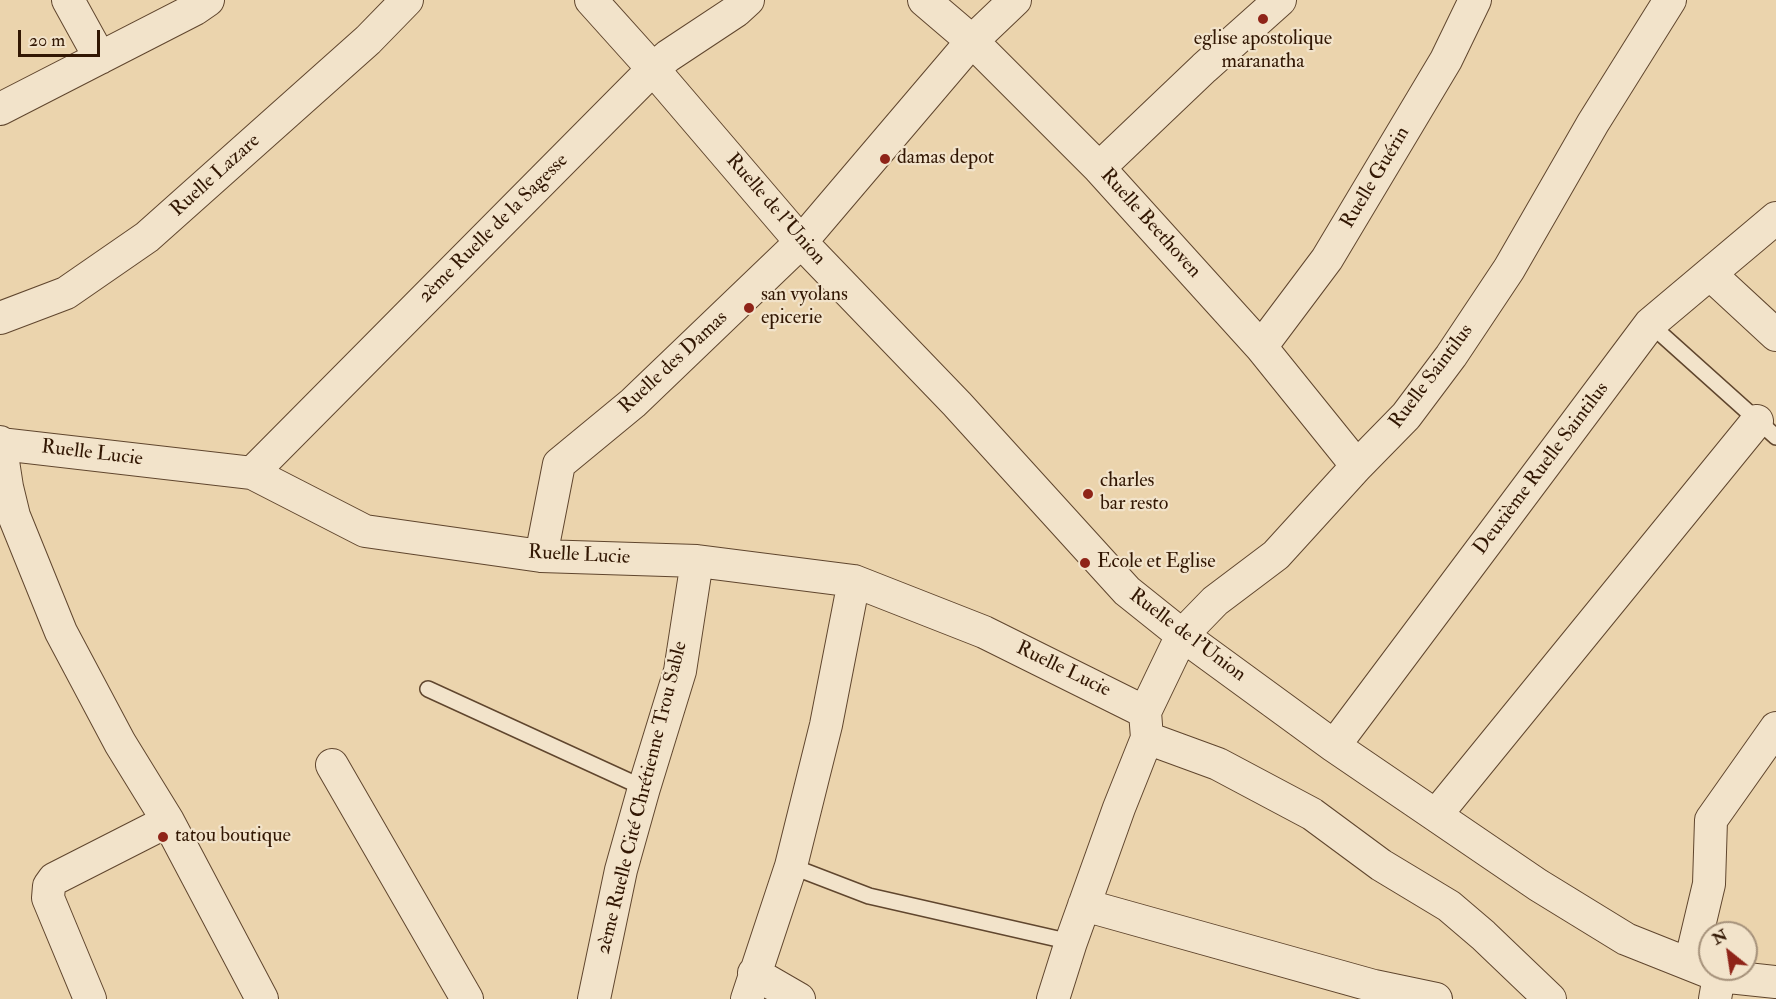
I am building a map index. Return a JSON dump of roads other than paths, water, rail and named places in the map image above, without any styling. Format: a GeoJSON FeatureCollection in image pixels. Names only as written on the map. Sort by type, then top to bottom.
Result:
{"type":"FeatureCollection","features":[{"type":"Feature","properties":{"kind":"street"},"geometry":{"type":"LineString","coordinates":[[68,0],[100,58]]}},
{"type":"Feature","properties":{"kind":"street"},"geometry":{"type":"LineString","coordinates":[[0,109],[195,9],[208,0]]}},
{"type":"Feature","properties":{"kind":"street","name":"Ruelle Lazare"},"geometry":{"type":"LineString","coordinates":[[0,318],[66,293],[147,237],[368,40],[407,0]]}},
{"type":"Feature","properties":{"kind":"street","name":"Ruelle de l'Union"},"geometry":{"type":"LineString","coordinates":[[591,0],[801,242],[957,404],[1127,591],[1182,635],[1334,746],[1538,885],[1626,939],[1690,964],[1717,988],[1776,982]]}},
{"type":"Feature","properties":{"kind":"street","name":"2ème Ruelle de la Sagesse"},"geometry":{"type":"LineString","coordinates":[[252,473],[653,69],[668,56],[736,11],[748,0]]}},
{"type":"Feature","properties":{"kind":"street","name":"Ruelle Beethoven"},"geometry":{"type":"LineString","coordinates":[[924,0],[972,41],[1099,168],[1261,347],[1358,466]]}},
{"type":"Feature","properties":{"kind":"street","name":"Ruelle des Damas"},"geometry":{"type":"LineString","coordinates":[[541,556],[559,464],[633,403],[801,242],[972,41],[1015,0]]}},
{"type":"Feature","properties":{"kind":"street"},"geometry":{"type":"LineString","coordinates":[[1099,168],[1204,68],[1280,0]]}},
{"type":"Feature","properties":{"kind":"street","name":"Ruelle Guérin"},"geometry":{"type":"LineString","coordinates":[[1261,347],[1333,249],[1446,60],[1475,0]]}},
{"type":"Feature","properties":{"kind":"street","name":"Ruelle Saintilus"},"geometry":{"type":"LineString","coordinates":[[1053,999],[1146,725],[1182,635],[1215,602],[1276,555],[1406,416],[1451,356],[1509,269],[1593,123],[1671,0]]}},
{"type":"Feature","properties":{"kind":"street","name":"Deuxième Ruelle Saintilus"},"geometry":{"type":"LineString","coordinates":[[1334,746],[1650,324],[1776,218]]}},
{"type":"Feature","properties":{"kind":"street"},"geometry":{"type":"LineString","coordinates":[[1710,274],[1776,335]]}},
{"type":"Feature","properties":{"kind":"street"},"geometry":{"type":"LineString","coordinates":[[1436,815],[1766,429]]}},
{"type":"Feature","properties":{"kind":"street"},"geometry":{"type":"LineString","coordinates":[[0,443],[14,516],[61,633],[120,743],[168,821],[262,999]]}},
{"type":"Feature","properties":{"kind":"street","name":"Ruelle Lucie"},"geometry":{"type":"LineString","coordinates":[[0,443],[252,473],[365,531],[541,556],[697,561],[854,581],[984,632],[1146,725],[1312,813],[1381,865],[1449,906],[1550,999]]}},
{"type":"Feature","properties":{"kind":"street","name":"2ème Ruelle Cité Chrétienne Trou Sable"},"geometry":{"type":"LineString","coordinates":[[594,999],[621,870],[680,671],[697,561]]}},
{"type":"Feature","properties":{"kind":"street"},"geometry":{"type":"LineString","coordinates":[[800,999],[750,986],[791,866],[826,725],[854,581]]}},
{"type":"Feature","properties":{"kind":"street"},"geometry":{"type":"LineString","coordinates":[[1690,964],[1709,884],[1711,819],[1776,728]]}},
{"type":"Feature","properties":{"kind":"street"},"geometry":{"type":"LineString","coordinates":[[332,765],[467,999]]}},
{"type":"Feature","properties":{"kind":"street"},"geometry":{"type":"LineString","coordinates":[[90,999],[48,898],[49,886],[54,879],[168,821]]}},
{"type":"Feature","properties":{"kind":"street"},"geometry":{"type":"LineString","coordinates":[[1084,905],[1374,986],[1436,999]]}},
{"type":"Feature","properties":{"kind":"lane"},"geometry":{"type":"LineString","coordinates":[[1650,324],[1766,429]]}},
{"type":"Feature","properties":{"kind":"lane"},"geometry":{"type":"LineString","coordinates":[[428,689],[644,788]]}},
{"type":"Feature","properties":{"kind":"lane"},"geometry":{"type":"LineString","coordinates":[[791,866],[869,896],[1071,942]]}},
{"type":"Feature","properties":{"kind":"place","name":"eglise apostolique maranatha"},"geometry":{"type":"Point","coordinates":[1263,19]}},
{"type":"Feature","properties":{"kind":"place","name":"damas depot"},"geometry":{"type":"Point","coordinates":[885,159]}},
{"type":"Feature","properties":{"kind":"place","name":"san vyolans epicerie"},"geometry":{"type":"Point","coordinates":[749,308]}},
{"type":"Feature","properties":{"kind":"place","name":"charles bar resto"},"geometry":{"type":"Point","coordinates":[1088,494]}},
{"type":"Feature","properties":{"kind":"place","name":"Ecole et Eglise"},"geometry":{"type":"Point","coordinates":[1085,563]}},
{"type":"Feature","properties":{"kind":"place","name":"tatou boutique"},"geometry":{"type":"Point","coordinates":[163,837]}}]}
